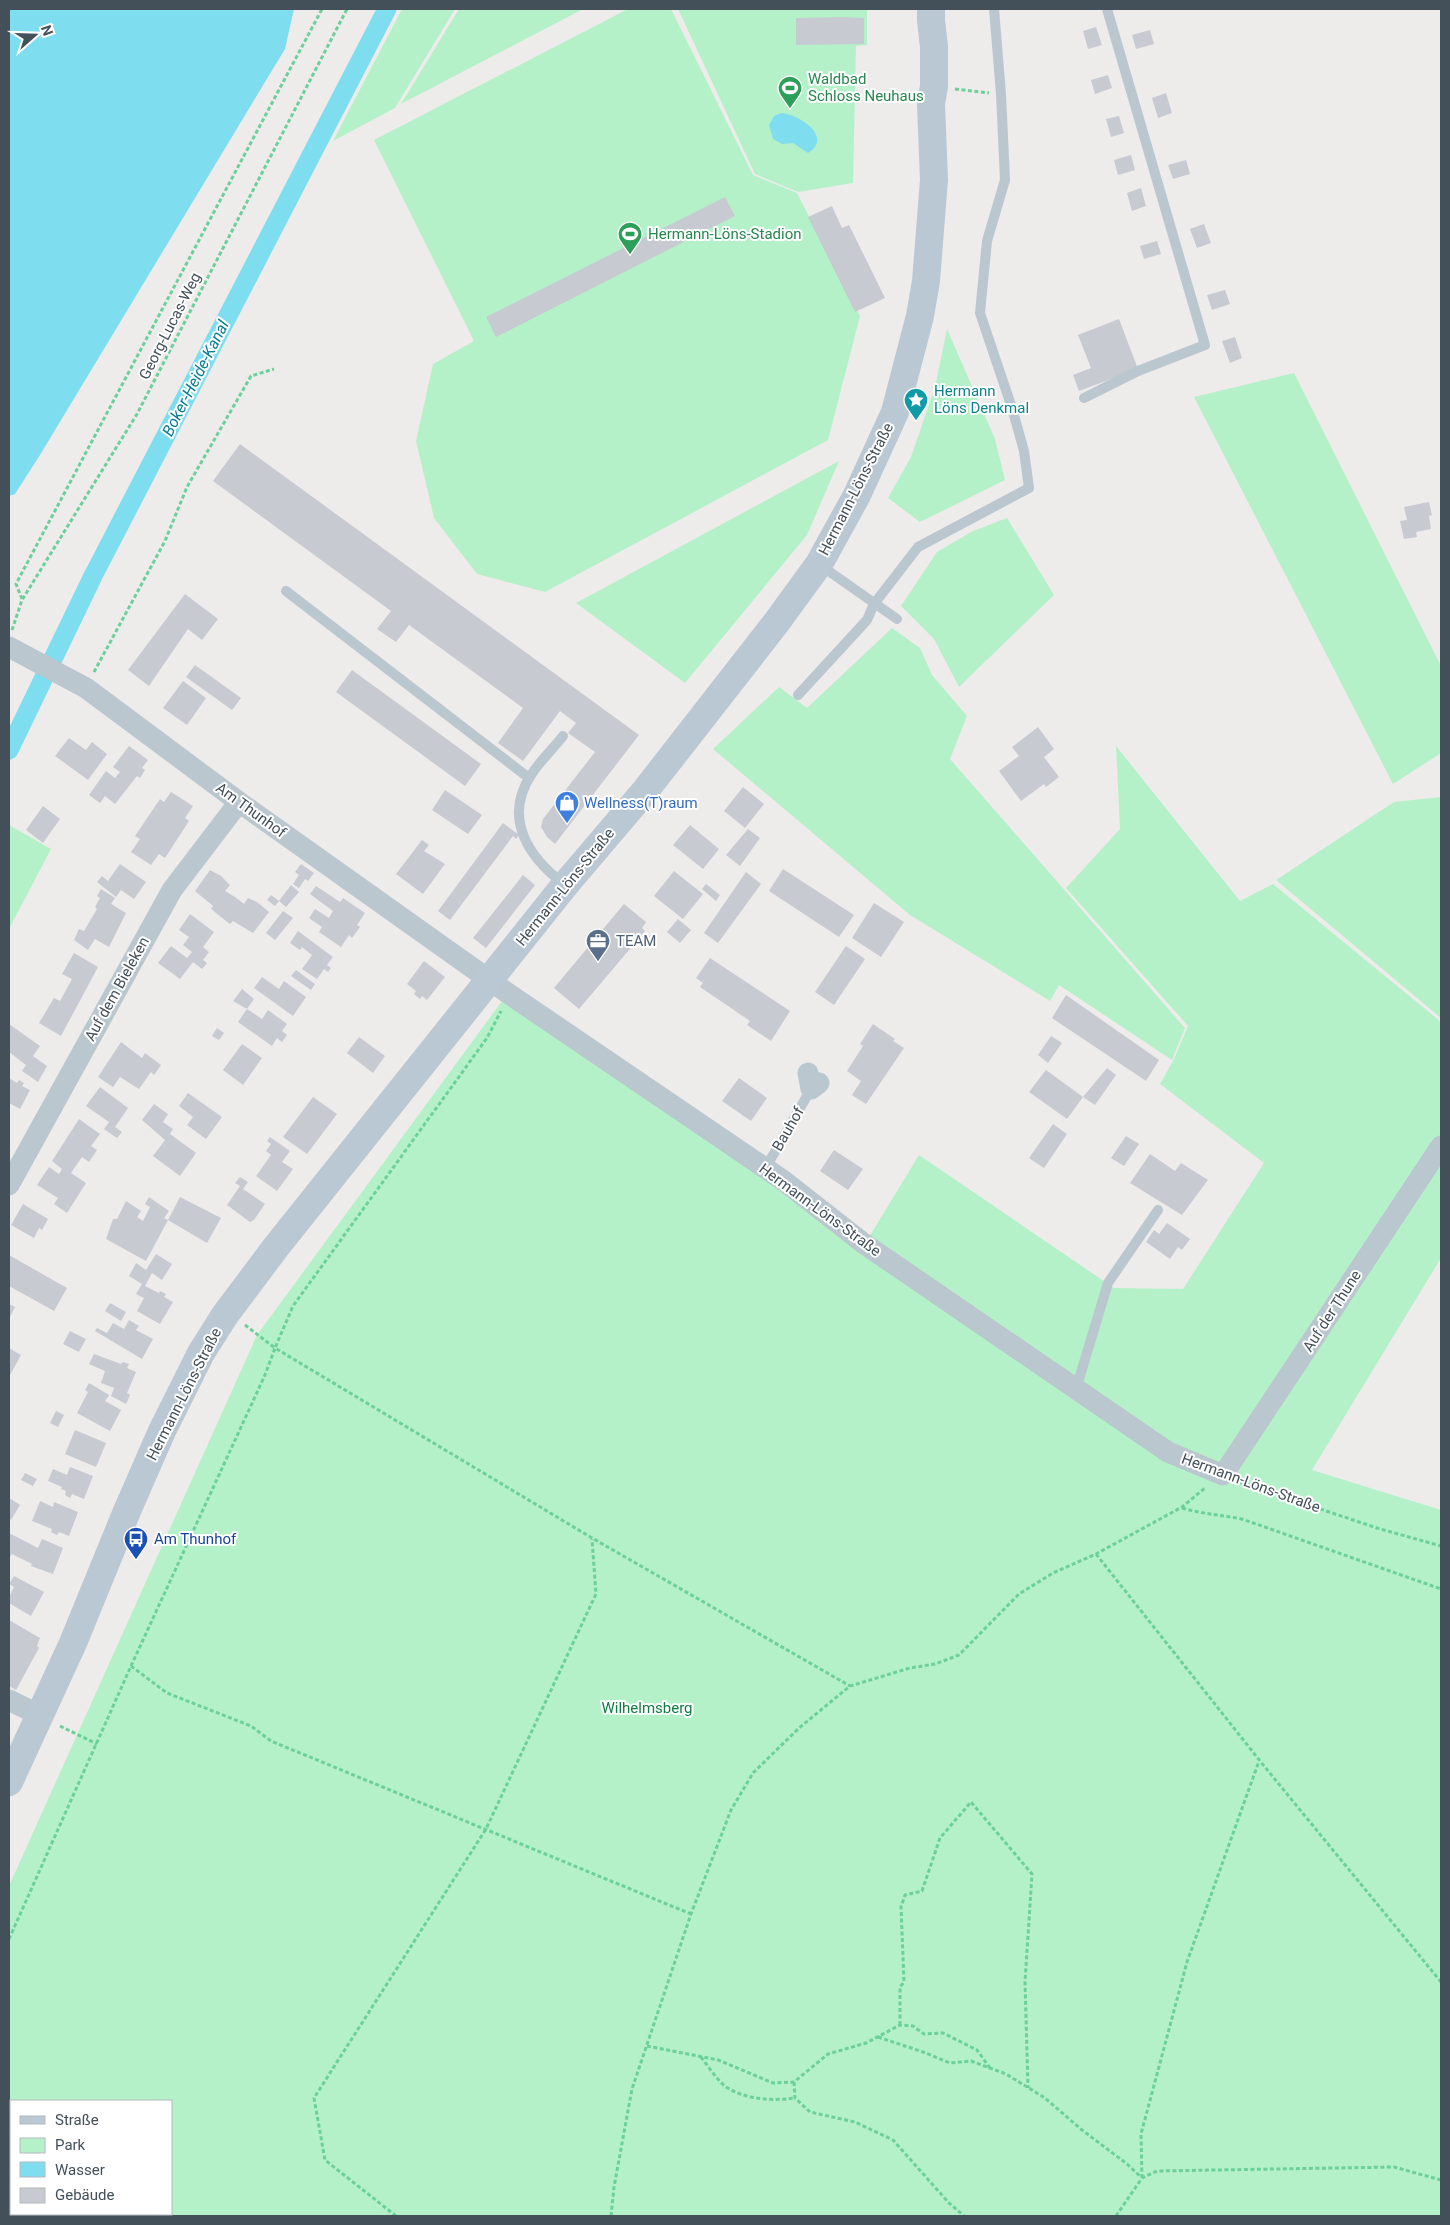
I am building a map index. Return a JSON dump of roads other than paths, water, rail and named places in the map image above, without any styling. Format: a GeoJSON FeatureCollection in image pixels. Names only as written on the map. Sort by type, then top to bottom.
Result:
{"type":"FeatureCollection","features":[{"type":"Feature","properties":{"kind":"street","name":"Hermann-Löns-Straße"},"geometry":{"type":"LineString","coordinates":[[9,1782],[41,1716],[162,1431],[201,1353],[225,1315],[286,1234],[500,987],[565,885],[645,791],[776,623],[819,564],[857,495],[895,412],[920,316],[926,281],[934,180],[931,104],[934,86],[934,47],[931,9]]}},
{"type":"Feature","properties":{"kind":"street","name":"Am Thunhof"},"geometry":{"type":"LineString","coordinates":[[14,651],[82,686],[239,802],[500,987]]}},
{"type":"Feature","properties":{"kind":"street","name":"Auf dem Bieleken"},"geometry":{"type":"LineString","coordinates":[[9,1185],[172,890],[239,802]]}},
{"type":"Feature","properties":{"kind":"street","name":"Hermann-Löns-Straße"},"geometry":{"type":"LineString","coordinates":[[500,987],[765,1169],[863,1243],[1168,1452],[1218,1474]]}},
{"type":"Feature","properties":{"kind":"street","name":"Auf der Thune"},"geometry":{"type":"LineString","coordinates":[[1218,1474],[1441,1146]]}},
{"type":"Feature","properties":{"kind":"street"},"geometry":{"type":"LineString","coordinates":[[9,1700],[41,1716]]}},
{"type":"Feature","properties":{"kind":"lane"},"geometry":{"type":"LineString","coordinates":[[798,694],[867,620],[874,604],[918,547],[1029,488],[1024,451],[1012,408],[980,313],[987,241],[1005,180],[1002,94],[994,9]]}},
{"type":"Feature","properties":{"kind":"lane"},"geometry":{"type":"LineString","coordinates":[[1084,398],[1138,371],[1205,345],[1107,9]]}},
{"type":"Feature","properties":{"kind":"lane"},"geometry":{"type":"LineString","coordinates":[[819,564],[897,619]]}},
{"type":"Feature","properties":{"kind":"lane"},"geometry":{"type":"LineString","coordinates":[[286,591],[529,778]]}},
{"type":"Feature","properties":{"kind":"lane"},"geometry":{"type":"LineString","coordinates":[[563,736],[529,778],[522,792],[518,808],[520,828],[528,850],[565,885]]}},
{"type":"Feature","properties":{"kind":"lane","name":"Bauhof"},"geometry":{"type":"LineString","coordinates":[[765,1169],[813,1082]]}},
{"type":"Feature","properties":{"kind":"lane"},"geometry":{"type":"LineString","coordinates":[[1076,1389],[1108,1283],[1158,1210]]}},
{"type":"Feature","properties":{"kind":"water"},"geometry":{"type":"Polygon","coordinates":[[[11,9],[294,9],[285,49],[40,455],[15,494],[9,496],[9,12],[11,9]]]}},
{"type":"Feature","properties":{"kind":"water"},"geometry":{"type":"Polygon","coordinates":[[[781,113],[796,117],[811,127],[816,134],[815,147],[808,153],[793,143],[782,144],[773,139],[769,125],[774,116],[781,113]]]}},
{"type":"Feature","properties":{"kind":"waterway","name":"Boker-Heide-Kanal"},"geometry":{"type":"LineString","coordinates":[[9,750],[93,576],[387,9]]}},
{"type":"Feature","properties":{"kind":"place","name":"Waldbad Schloss Neuhaus"},"geometry":{"type":"Point","coordinates":[790,109]}},
{"type":"Feature","properties":{"kind":"place","name":"Hermann-Löns-Stadion"},"geometry":{"type":"Point","coordinates":[630,255]}},
{"type":"Feature","properties":{"kind":"place","name":"Hermann Löns Denkmal"},"geometry":{"type":"Point","coordinates":[916,421]}},
{"type":"Feature","properties":{"kind":"place","name":"Wellness(T)raum"},"geometry":{"type":"Point","coordinates":[567,824]}},
{"type":"Feature","properties":{"kind":"place","name":"TEAM"},"geometry":{"type":"Point","coordinates":[598,962]}},
{"type":"Feature","properties":{"kind":"place","name":"Am Thunhof"},"geometry":{"type":"Point","coordinates":[136,1560]}},
{"type":"Feature","properties":{"kind":"park label","name":"Wilhelmsberg"},"geometry":{"type":"Point","coordinates":[647,1708]}}]}
